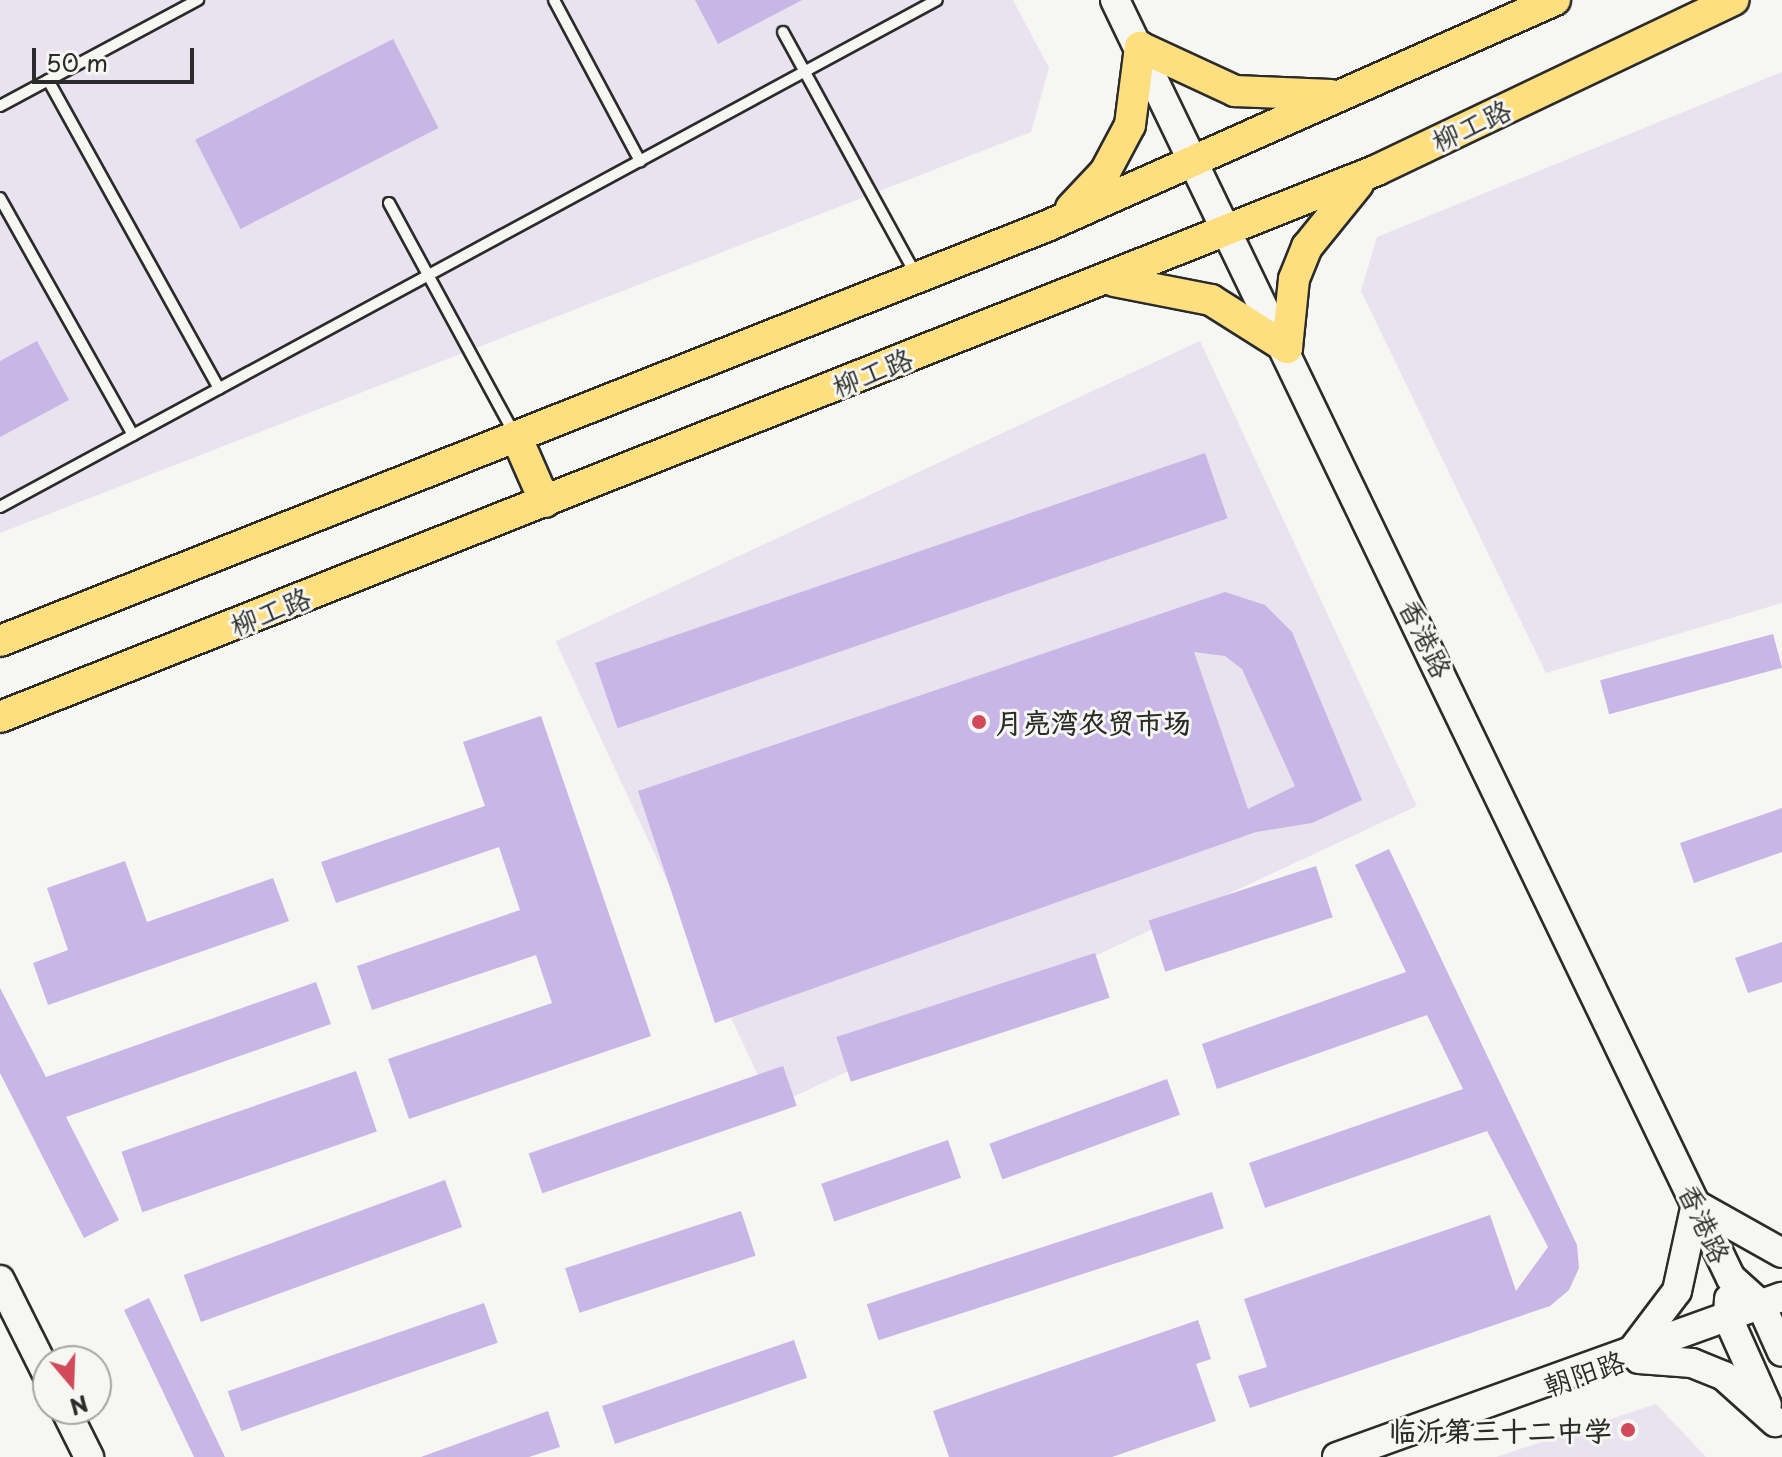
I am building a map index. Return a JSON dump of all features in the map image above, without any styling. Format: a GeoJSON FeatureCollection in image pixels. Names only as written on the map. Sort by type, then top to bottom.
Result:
{"type":"FeatureCollection","features":[{"type":"Feature","properties":{"kind":"main road","name":"香港路"},"geometry":{"type":"LineString","coordinates":[[1115,0],[1287,348],[1731,1278],[1728,1318],[1778,1430]]}},
{"type":"Feature","properties":{"kind":"main road"},"geometry":{"type":"LineString","coordinates":[[0,641],[1047,226],[1367,88],[1555,0]]}},
{"type":"Feature","properties":{"kind":"main road","name":"柳工路"},"geometry":{"type":"LineString","coordinates":[[0,717],[1377,170],[1733,0]]}},
{"type":"Feature","properties":{"kind":"main road"},"geometry":{"type":"LineString","coordinates":[[1047,226],[1088,193],[1119,150],[1136,100],[1140,47],[1210,84],[1261,96],[1367,88]]}},
{"type":"Feature","properties":{"kind":"main road"},"geometry":{"type":"LineString","coordinates":[[1102,281],[1190,292],[1287,348],[1287,314],[1307,247],[1350,191],[1377,170]]}},
{"type":"Feature","properties":{"kind":"main road"},"geometry":{"type":"LineString","coordinates":[[516,436],[545,502]]}},
{"type":"Feature","properties":{"kind":"main road"},"geometry":{"type":"LineString","coordinates":[[1623,1360],[1677,1291],[1696,1203],[1782,1253]]}},
{"type":"Feature","properties":{"kind":"main road","name":"香港路"},"geometry":{"type":"LineString","coordinates":[[1731,1278],[1772,1301],[1782,1352]]}},
{"type":"Feature","properties":{"kind":"main road"},"geometry":{"type":"LineString","coordinates":[[0,1280],[32,1345]]}},
{"type":"Feature","properties":{"kind":"main road","name":"朝阳路"},"geometry":{"type":"LineString","coordinates":[[1337,1457],[1623,1360],[1772,1301]]}},
{"type":"Feature","properties":{"kind":"main road"},"geometry":{"type":"LineString","coordinates":[[1623,1360],[1692,1363],[1752,1396],[1778,1430]]}},
{"type":"Feature","properties":{"kind":"main road"},"geometry":{"type":"LineString","coordinates":[[73,1425],[89,1457]]}},
{"type":"Feature","properties":{"kind":"lane"},"geometry":{"type":"LineString","coordinates":[[0,106],[198,0]]}},
{"type":"Feature","properties":{"kind":"lane"},"geometry":{"type":"LineString","coordinates":[[554,0],[640,161]]}},
{"type":"Feature","properties":{"kind":"lane"},"geometry":{"type":"LineString","coordinates":[[0,507],[937,0]]}},
{"type":"Feature","properties":{"kind":"lane"},"geometry":{"type":"LineString","coordinates":[[783,32],[917,277]]}},
{"type":"Feature","properties":{"kind":"lane"},"geometry":{"type":"LineString","coordinates":[[48,80],[219,389]]}},
{"type":"Feature","properties":{"kind":"lane"},"geometry":{"type":"LineString","coordinates":[[0,198],[133,435]]}},
{"type":"Feature","properties":{"kind":"lane"},"geometry":{"type":"LineString","coordinates":[[389,203],[516,436]]}},
{"type":"Feature","properties":{"kind":"shaded area"},"geometry":{"type":"Polygon","coordinates":[[[0,0],[1013,0],[1049,68],[1031,132],[0,533],[0,0]]]}},
{"type":"Feature","properties":{"kind":"shaded area"},"geometry":{"type":"Polygon","coordinates":[[[1782,72],[1782,603],[1546,673],[1361,291],[1377,237],[1782,72]]]}},
{"type":"Feature","properties":{"kind":"shaded area","name":"月亮湾农贸市场"},"geometry":{"type":"Polygon","coordinates":[[[1200,341],[1417,806],[772,1106],[556,641],[1200,341]]]}},
{"type":"Feature","properties":{"kind":"shaded area","name":"临沂第三十二中学"},"geometry":{"type":"Polygon","coordinates":[[[1656,1404],[1706,1457],[1496,1457],[1656,1404]]]}},
{"type":"Feature","properties":{"kind":"building"},"geometry":{"type":"Polygon","coordinates":[[[695,0],[802,0],[718,44],[695,0]]]}},
{"type":"Feature","properties":{"kind":"building"},"geometry":{"type":"Polygon","coordinates":[[[393,39],[438,128],[241,229],[195,140],[393,39]]]}},
{"type":"Feature","properties":{"kind":"building"},"geometry":{"type":"Polygon","coordinates":[[[37,341],[69,400],[0,437],[0,361],[37,341]]]}},
{"type":"Feature","properties":{"kind":"building"},"geometry":{"type":"Polygon","coordinates":[[[1205,453],[1227,518],[618,728],[595,663],[1205,453]]]}},
{"type":"Feature","properties":{"kind":"building"},"geometry":{"type":"Polygon","coordinates":[[[1225,592],[1265,605],[1292,632],[1362,800],[1312,823],[1256,832],[715,1023],[638,791],[1225,592]],[[1194,652],[1248,809],[1295,786],[1242,669],[1225,656],[1194,652]]]}},
{"type":"Feature","properties":{"kind":"building"},"geometry":{"type":"Polygon","coordinates":[[[1773,634],[1782,668],[1609,714],[1600,680],[1773,634]]]}},
{"type":"Feature","properties":{"kind":"building"},"geometry":{"type":"Polygon","coordinates":[[[541,716],[651,1036],[409,1119],[388,1059],[552,1003],[536,955],[372,1010],[357,966],[520,910],[499,847],[336,903],[321,862],[485,806],[463,742],[541,716]]]}},
{"type":"Feature","properties":{"kind":"building"},"geometry":{"type":"Polygon","coordinates":[[[1782,808],[1782,852],[1694,883],[1680,843],[1782,808]]]}},
{"type":"Feature","properties":{"kind":"building"},"geometry":{"type":"Polygon","coordinates":[[[1389,849],[1577,1245],[1579,1268],[1569,1290],[1550,1306],[1250,1408],[1238,1376],[1267,1367],[1244,1299],[1490,1215],[1516,1291],[1548,1247],[1487,1131],[1265,1208],[1249,1163],[1463,1089],[1427,1015],[1217,1089],[1202,1044],[1406,972],[1355,865],[1389,849]]]}},
{"type":"Feature","properties":{"kind":"building"},"geometry":{"type":"Polygon","coordinates":[[[125,861],[147,922],[273,878],[289,921],[48,1005],[33,963],[68,950],[47,888],[125,861]]]}},
{"type":"Feature","properties":{"kind":"building"},"geometry":{"type":"Polygon","coordinates":[[[1316,866],[1333,917],[1165,972],[1149,920],[1316,866]]]}},
{"type":"Feature","properties":{"kind":"building"},"geometry":{"type":"Polygon","coordinates":[[[1782,942],[1782,982],[1748,993],[1735,958],[1782,942]]]}},
{"type":"Feature","properties":{"kind":"building"},"geometry":{"type":"Polygon","coordinates":[[[1095,953],[1110,998],[851,1082],[836,1037],[1095,953]]]}},
{"type":"Feature","properties":{"kind":"building"},"geometry":{"type":"Polygon","coordinates":[[[316,982],[331,1024],[66,1117],[119,1220],[84,1238],[0,1073],[0,988],[46,1077],[316,982]]]}},
{"type":"Feature","properties":{"kind":"building"},"geometry":{"type":"Polygon","coordinates":[[[783,1066],[797,1106],[542,1193],[529,1154],[783,1066]]]}},
{"type":"Feature","properties":{"kind":"building"},"geometry":{"type":"Polygon","coordinates":[[[356,1071],[377,1132],[142,1212],[122,1152],[356,1071]]]}},
{"type":"Feature","properties":{"kind":"building"},"geometry":{"type":"Polygon","coordinates":[[[1167,1079],[1180,1115],[1002,1179],[989,1144],[1167,1079]]]}},
{"type":"Feature","properties":{"kind":"building"},"geometry":{"type":"Polygon","coordinates":[[[948,1140],[961,1178],[834,1221],[821,1184],[948,1140]]]}},
{"type":"Feature","properties":{"kind":"building"},"geometry":{"type":"Polygon","coordinates":[[[445,1180],[462,1227],[201,1322],[184,1275],[445,1180]]]}},
{"type":"Feature","properties":{"kind":"building"},"geometry":{"type":"Polygon","coordinates":[[[1212,1192],[1224,1228],[879,1340],[867,1304],[1212,1192]]]}},
{"type":"Feature","properties":{"kind":"building"},"geometry":{"type":"Polygon","coordinates":[[[741,1211],[756,1256],[580,1313],[565,1268],[741,1211]]]}},
{"type":"Feature","properties":{"kind":"building"},"geometry":{"type":"Polygon","coordinates":[[[149,1298],[225,1457],[194,1457],[124,1310],[149,1298]]]}},
{"type":"Feature","properties":{"kind":"building"},"geometry":{"type":"Polygon","coordinates":[[[484,1303],[498,1343],[241,1431],[228,1391],[484,1303]]]}},
{"type":"Feature","properties":{"kind":"building"},"geometry":{"type":"Polygon","coordinates":[[[1198,1320],[1211,1359],[1196,1364],[1216,1421],[1112,1457],[949,1457],[933,1411],[1198,1320]]]}},
{"type":"Feature","properties":{"kind":"building"},"geometry":{"type":"Polygon","coordinates":[[[794,1340],[807,1378],[615,1444],[602,1406],[794,1340]]]}},
{"type":"Feature","properties":{"kind":"building"},"geometry":{"type":"Polygon","coordinates":[[[548,1411],[560,1447],[529,1457],[421,1457],[548,1411]]]}},
{"type":"Feature","properties":{"kind":"place","name":"月亮湾农贸市场"},"geometry":{"type":"Point","coordinates":[979,722]}},
{"type":"Feature","properties":{"kind":"place","name":"临沂第三十二中学"},"geometry":{"type":"Point","coordinates":[1628,1430]}}]}
